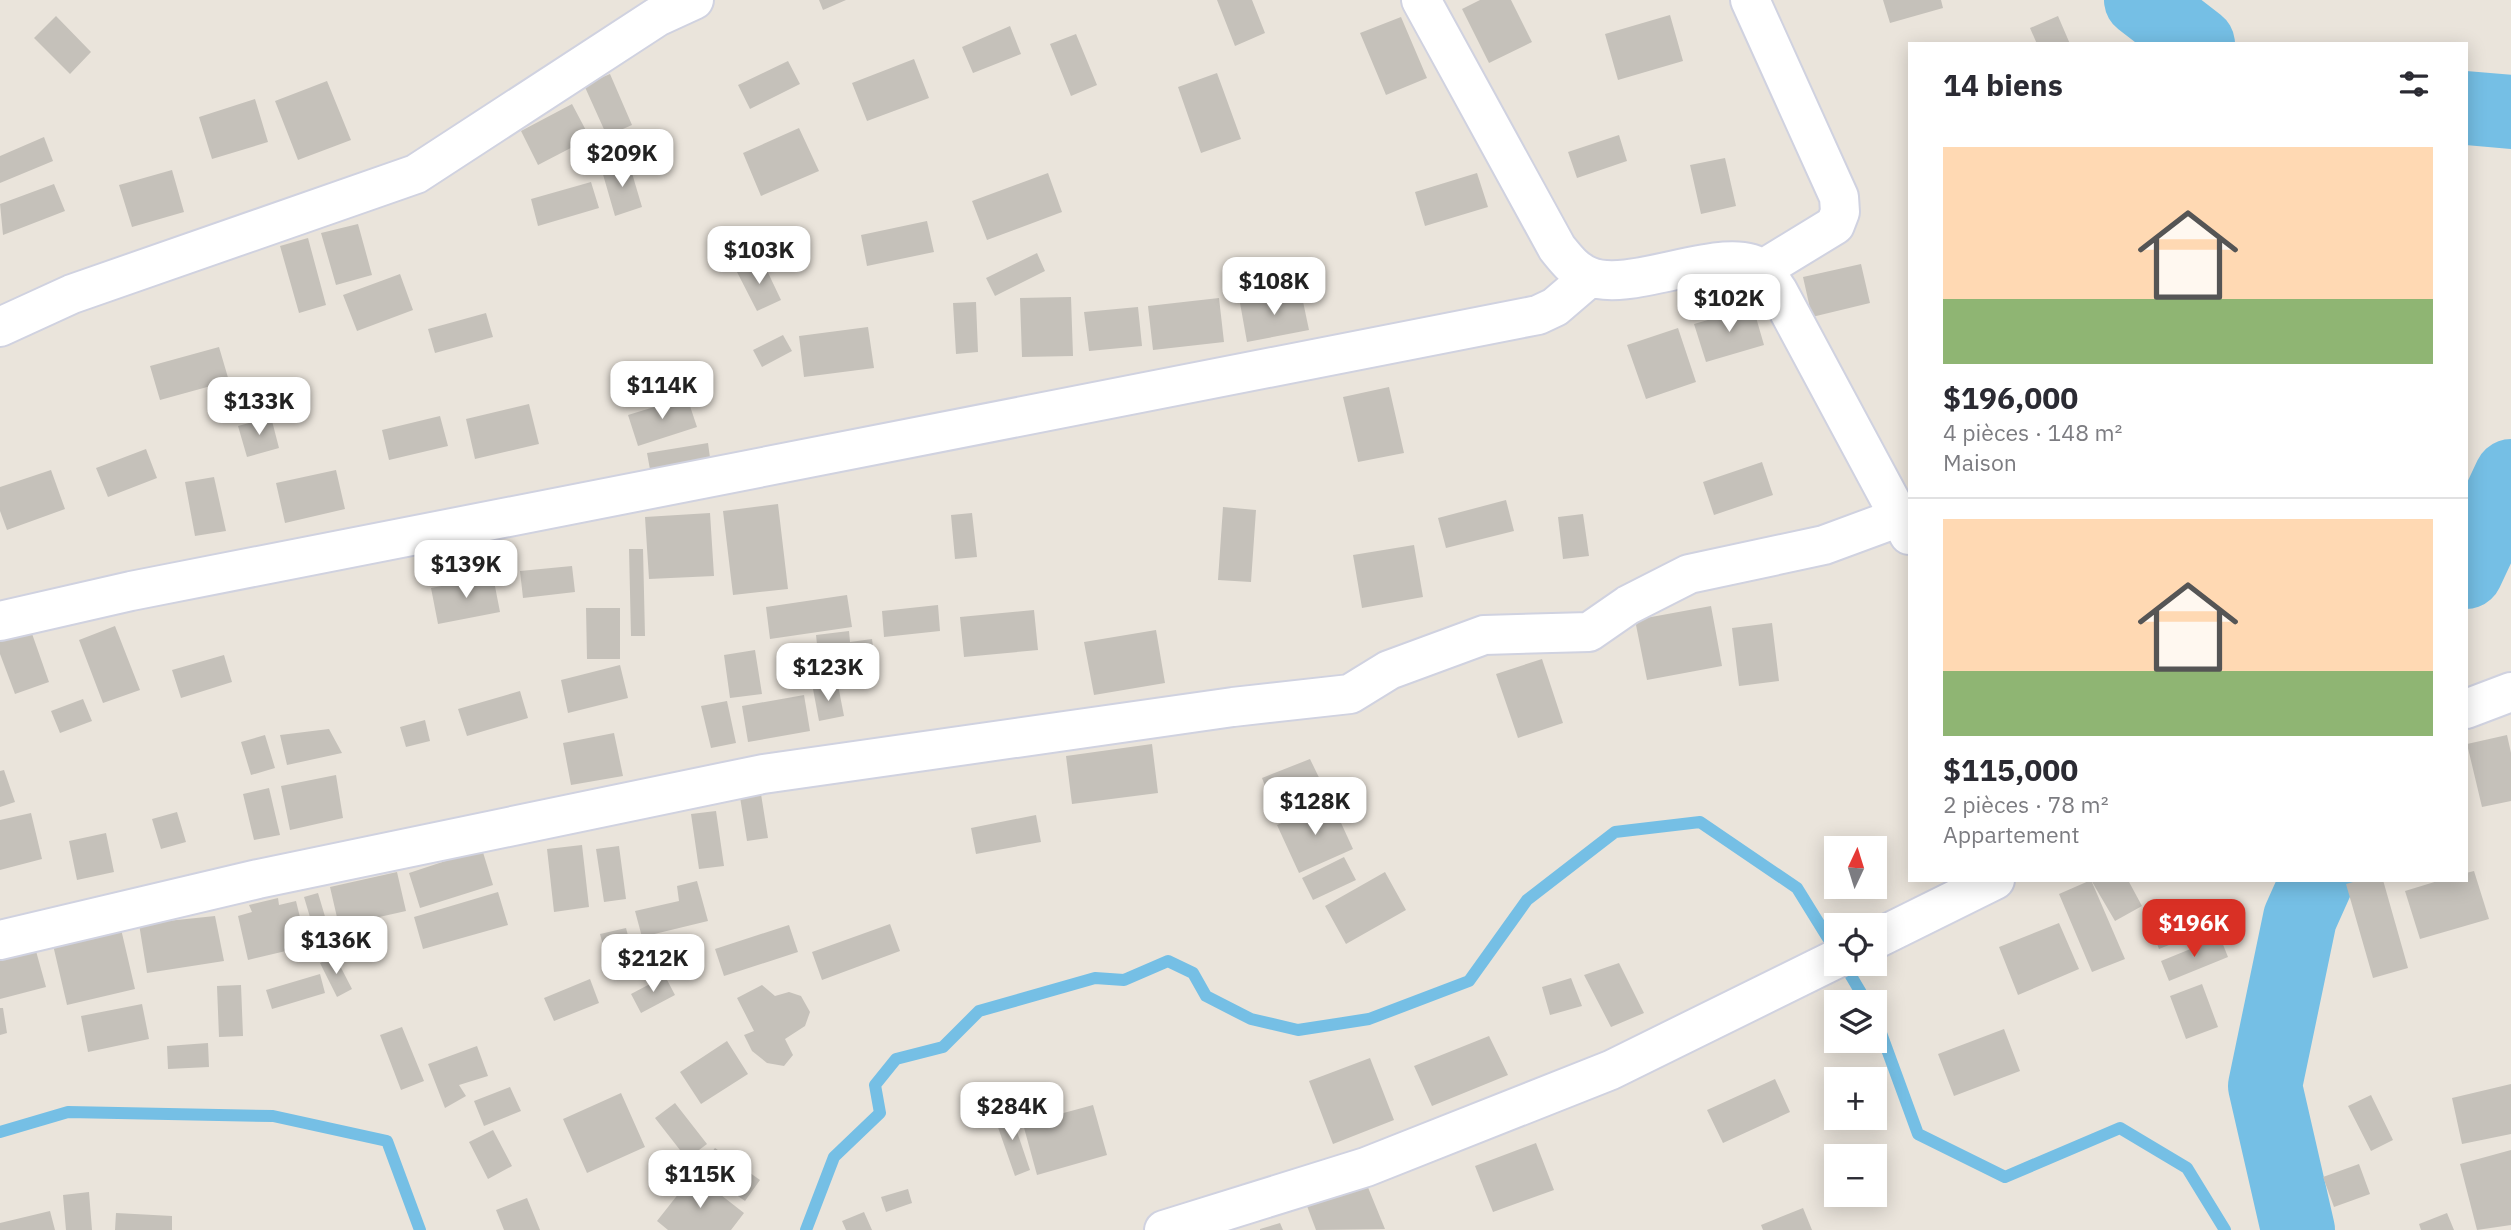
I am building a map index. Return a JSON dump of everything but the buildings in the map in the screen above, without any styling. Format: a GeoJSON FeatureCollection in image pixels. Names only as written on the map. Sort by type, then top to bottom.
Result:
{"type":"FeatureCollection","features":[{"type":"Feature","properties":{"kind":"street"},"geometry":{"type":"LineString","coordinates":[[0,327],[72,294],[416,174],[657,17],[694,0]]}},
{"type":"Feature","properties":{"kind":"street"},"geometry":{"type":"LineString","coordinates":[[0,940],[258,879],[764,774],[1233,707],[1350,694],[1389,670],[1484,635],[1589,632],[1628,605],[1689,574],[1905,526],[1778,291],[1763,269],[1749,263],[1730,262],[1621,279],[1590,278],[1570,265],[1557,248],[1421,0]]}},
{"type":"Feature","properties":{"kind":"street"},"geometry":{"type":"LineString","coordinates":[[1751,0],[1839,197],[1840,212],[1835,225],[1763,269]]}},
{"type":"Feature","properties":{"kind":"street"},"geometry":{"type":"LineString","coordinates":[[0,621],[200,577],[1538,315],[1555,307],[1590,278]]}},
{"type":"Feature","properties":{"kind":"street"},"geometry":{"type":"LineString","coordinates":[[2468,708],[2511,692]]}},
{"type":"Feature","properties":{"kind":"street"},"geometry":{"type":"LineString","coordinates":[[1887,934],[1991,882]]}},
{"type":"Feature","properties":{"kind":"street"},"geometry":{"type":"LineString","coordinates":[[1164,1230],[1366,1167],[1611,1070],[1824,965]]}},
{"type":"Feature","properties":{"kind":"waterway"},"geometry":{"type":"LineString","coordinates":[[2141,0],[2195,42]]}},
{"type":"Feature","properties":{"kind":"waterway"},"geometry":{"type":"LineString","coordinates":[[2468,108],[2511,112]]}},
{"type":"Feature","properties":{"kind":"waterway"},"geometry":{"type":"LineString","coordinates":[[2468,568],[2511,476]]}},
{"type":"Feature","properties":{"kind":"waterway"},"geometry":{"type":"LineString","coordinates":[[806,1230],[834,1157],[880,1113],[875,1085],[896,1059],[943,1047],[979,1011],[1095,978],[1124,980],[1168,961],[1193,973],[1206,996],[1251,1019],[1298,1030],[1369,1019],[1469,981],[1527,900],[1615,832],[1700,822],[1797,888],[1824,932]]}},
{"type":"Feature","properties":{"kind":"waterway"},"geometry":{"type":"LineString","coordinates":[[2298,1230],[2265,1086],[2300,918],[2316,882]]}},
{"type":"Feature","properties":{"kind":"waterway"},"geometry":{"type":"LineString","coordinates":[[1851,976],[1859,990]]}},
{"type":"Feature","properties":{"kind":"waterway"},"geometry":{"type":"LineString","coordinates":[[1887,1049],[1918,1134],[2005,1177],[2120,1128],[2187,1168],[2225,1230]]}},
{"type":"Feature","properties":{"kind":"waterway"},"geometry":{"type":"LineString","coordinates":[[0,1132],[68,1112],[273,1116],[387,1141],[420,1230]]}}]}
